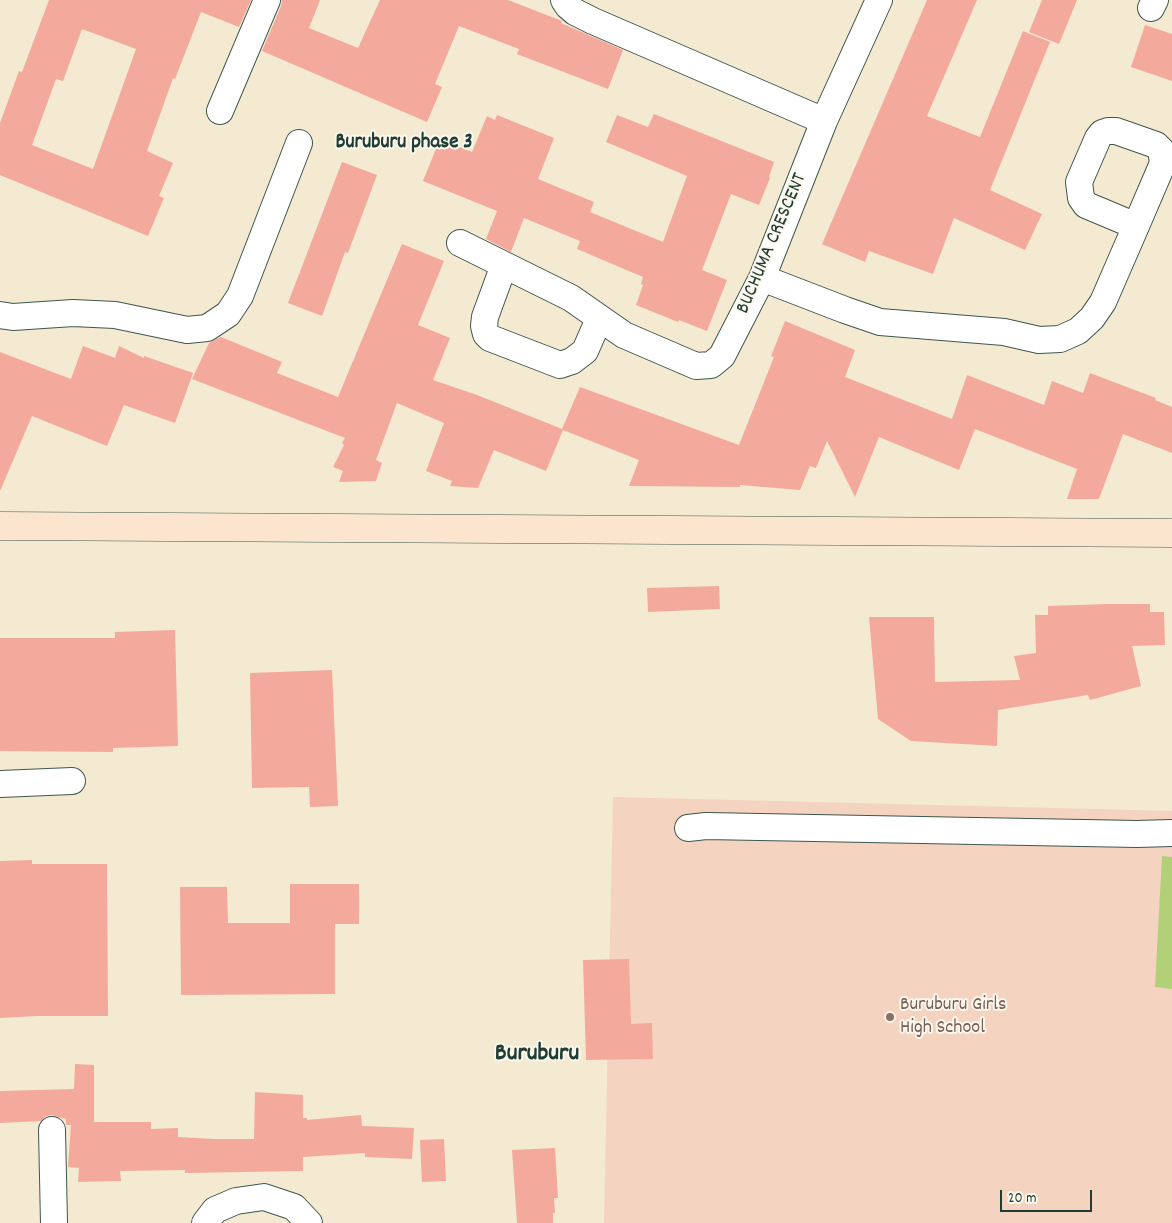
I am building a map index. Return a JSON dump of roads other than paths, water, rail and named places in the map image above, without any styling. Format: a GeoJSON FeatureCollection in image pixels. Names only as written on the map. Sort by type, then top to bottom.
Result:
{"type":"FeatureCollection","features":[{"type":"Feature","properties":{"kind":"street"},"geometry":{"type":"LineString","coordinates":[[220,111],[267,0]]}},
{"type":"Feature","properties":{"kind":"street","name":"BUCHUMA CRESCENT"},"geometry":{"type":"LineString","coordinates":[[460,243],[571,298],[624,335],[696,366],[711,365],[722,356],[762,278],[824,121],[879,0]]}},
{"type":"Feature","properties":{"kind":"street"},"geometry":{"type":"LineString","coordinates":[[563,1],[575,12],[593,21],[824,121]]}},
{"type":"Feature","properties":{"kind":"street"},"geometry":{"type":"LineString","coordinates":[[0,315],[13,317],[72,313],[115,315],[187,330],[208,328],[228,314],[240,296],[299,143]]}},
{"type":"Feature","properties":{"kind":"street"},"geometry":{"type":"LineString","coordinates":[[762,278],[880,322],[1004,332],[1039,340],[1060,338],[1078,331],[1092,318],[1103,302],[1136,226]]}},
{"type":"Feature","properties":{"kind":"street"},"geometry":{"type":"LineString","coordinates":[[504,265],[485,317],[484,326],[486,334],[490,338],[560,365],[572,362],[585,351],[599,319]]}},
{"type":"Feature","properties":{"kind":"street"},"geometry":{"type":"LineString","coordinates":[[0,526],[1172,533]]}},
{"type":"Feature","properties":{"kind":"street"},"geometry":{"type":"LineString","coordinates":[[0,784],[72,781]]}},
{"type":"Feature","properties":{"kind":"street"},"geometry":{"type":"LineString","coordinates":[[688,828],[706,826],[1137,834],[1172,833]]}},
{"type":"Feature","properties":{"kind":"street"},"geometry":{"type":"LineString","coordinates":[[52,1130],[54,1223]]}},
{"type":"Feature","properties":{"kind":"street"},"geometry":{"type":"LineString","coordinates":[[205,1223],[215,1210],[236,1201],[264,1197],[294,1208],[308,1223]]}},
{"type":"Feature","properties":{"kind":"place","name":"Buruburu Girls High School"},"geometry":{"type":"Point","coordinates":[890,1017]}},
{"type":"Feature","properties":{"kind":"district","name":"Buruburu phase 3"},"geometry":{"type":"Point","coordinates":[404,144]}},
{"type":"Feature","properties":{"kind":"district","name":"Buruburu"},"geometry":{"type":"Point","coordinates":[537,1056]}}]}
